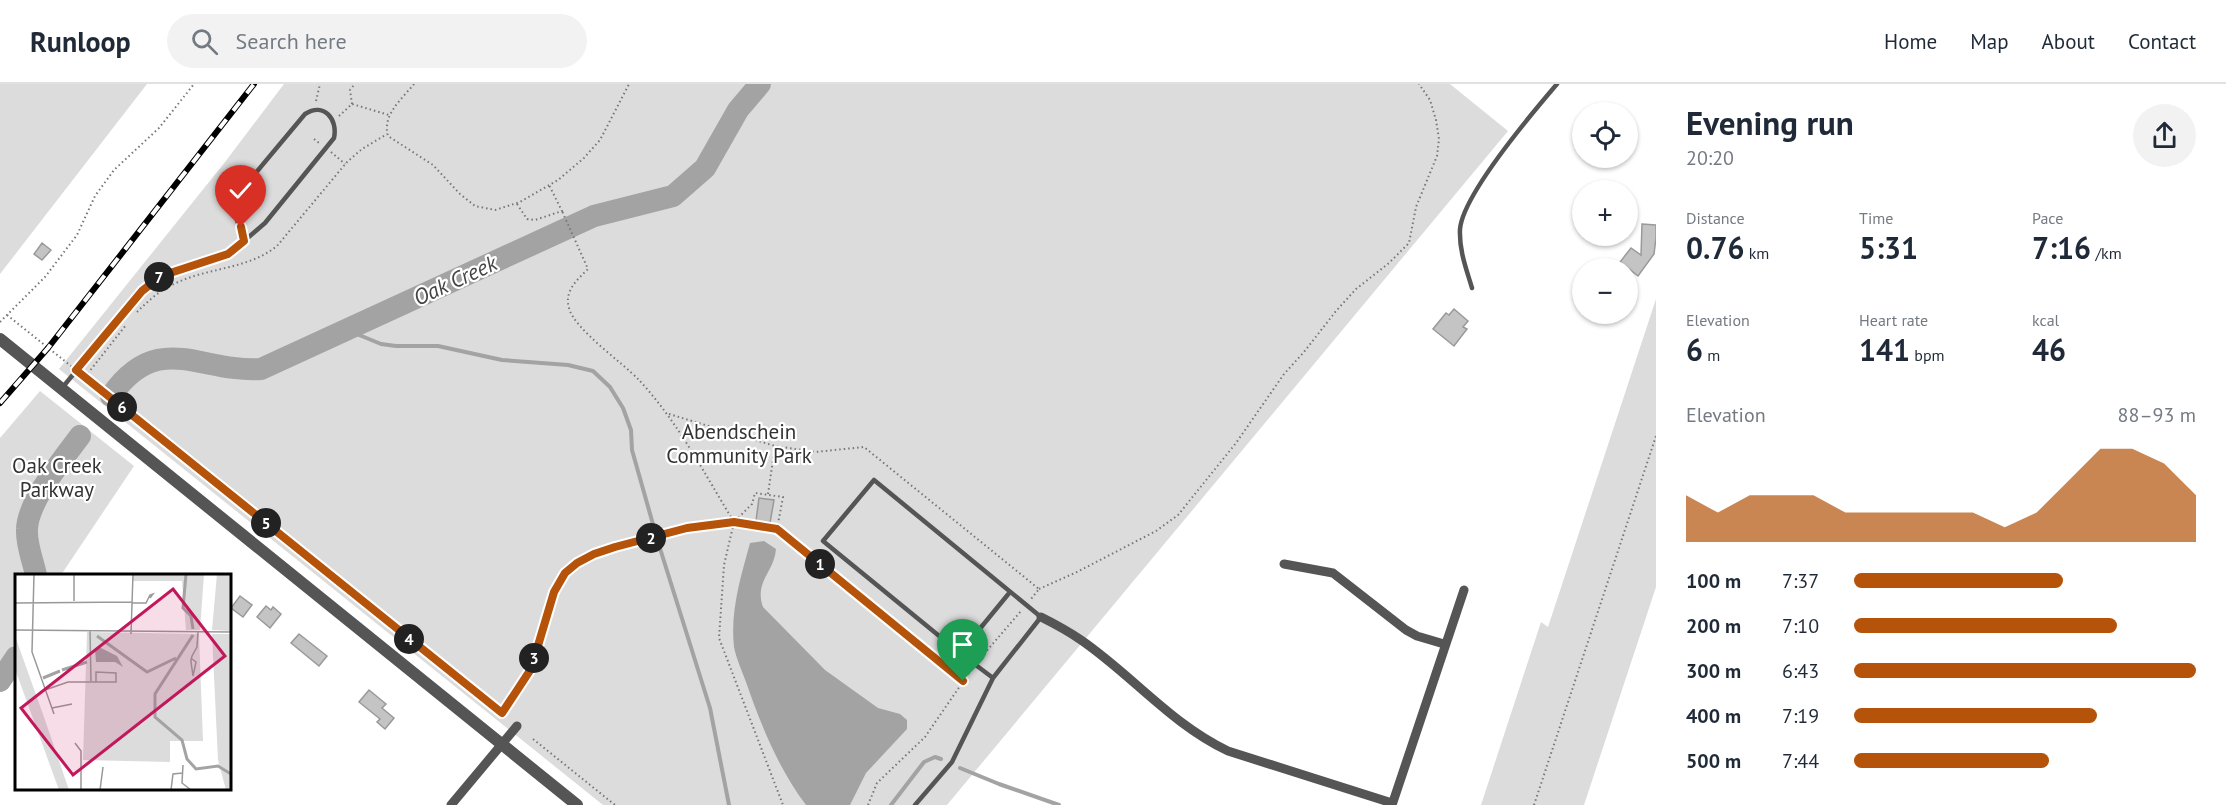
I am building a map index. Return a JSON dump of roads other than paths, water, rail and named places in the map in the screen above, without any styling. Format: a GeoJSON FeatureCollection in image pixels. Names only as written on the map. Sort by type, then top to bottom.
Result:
{"type":"FeatureCollection","features":[{"type":"Feature","properties":{"kind":"street"},"geometry":{"type":"LineString","coordinates":[[0,339],[577,805]]}},
{"type":"Feature","properties":{"kind":"street"},"geometry":{"type":"LineString","coordinates":[[1284,564],[1333,573],[1406,630],[1444,644]]}},
{"type":"Feature","properties":{"kind":"street"},"geometry":{"type":"LineString","coordinates":[[1041,617],[1082,641],[1167,711],[1212,743],[1228,751],[1392,804],[1464,590]]}},
{"type":"Feature","properties":{"kind":"street"},"geometry":{"type":"LineString","coordinates":[[451,805],[517,726]]}},
{"type":"Feature","properties":{"kind":"lane"},"geometry":{"type":"LineString","coordinates":[[1472,288],[1461,254],[1460,227],[1470,200],[1557,84]]}},
{"type":"Feature","properties":{"kind":"lane"},"geometry":{"type":"LineString","coordinates":[[62,388],[142,291],[161,276],[228,254],[244,241],[265,223],[334,138],[336,129],[334,120],[325,112],[318,110],[305,114],[233,200],[234,211],[244,241]]}},
{"type":"Feature","properties":{"kind":"lane"},"geometry":{"type":"LineString","coordinates":[[915,805],[952,762],[993,678],[1041,617],[874,480],[823,541],[993,678]]}},
{"type":"Feature","properties":{"kind":"lane"},"geometry":{"type":"LineString","coordinates":[[960,653],[1010,592]]}},
{"type":"Feature","properties":{"kind":"waterway","name":"Oak Creek"},"geometry":{"type":"LineString","coordinates":[[111,396],[128,376],[146,364],[163,359],[181,359],[239,369],[261,369],[594,216],[673,196],[705,168],[738,110],[760,84]]}},
{"type":"Feature","properties":{"kind":"waterway"},"geometry":{"type":"LineString","coordinates":[[347,330],[381,344],[438,346],[502,360],[568,365],[593,371],[610,387],[623,408],[631,430],[632,450],[658,542],[710,708],[729,805]]}},
{"type":"Feature","properties":{"kind":"waterway","name":"Oak Creek"},"geometry":{"type":"LineString","coordinates":[[36,574],[28,541],[29,518],[40,493],[80,436]]}},
{"type":"Feature","properties":{"kind":"waterway","name":"Oak Creek"},"geometry":{"type":"LineString","coordinates":[[0,681],[15,658]]}},
{"type":"Feature","properties":{"kind":"waterway"},"geometry":{"type":"LineString","coordinates":[[891,805],[924,762],[935,757],[941,759]]}},
{"type":"Feature","properties":{"kind":"waterway"},"geometry":{"type":"LineString","coordinates":[[960,768],[1059,805]]}},
{"type":"Feature","properties":{"kind":"railway"},"geometry":{"type":"LineString","coordinates":[[0,403],[48,348],[254,84]]}},
{"type":"Feature","properties":{"kind":"park label","name":"Abendschein Community Park"},"geometry":{"type":"Point","coordinates":[739,444]}},
{"type":"Feature","properties":{"kind":"park label","name":"Oak Creek Parkway"},"geometry":{"type":"Point","coordinates":[57,478]}}]}
